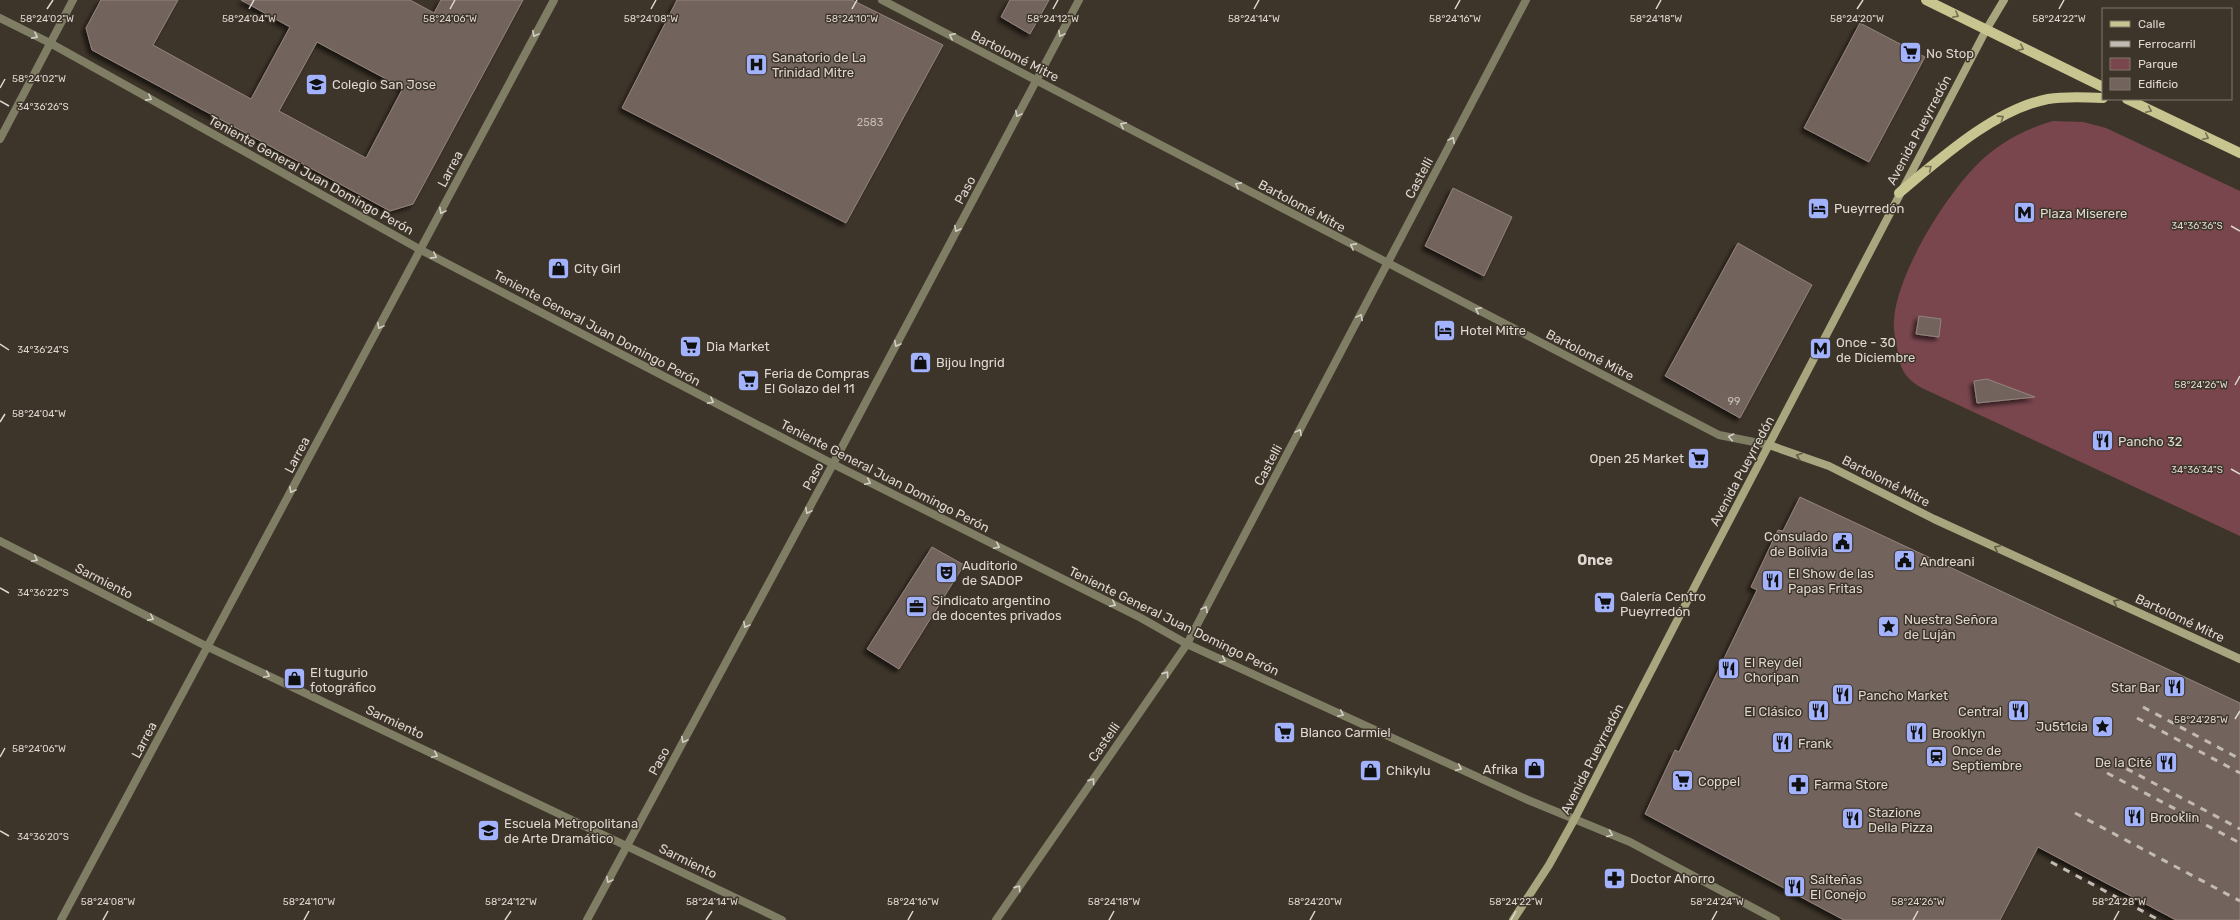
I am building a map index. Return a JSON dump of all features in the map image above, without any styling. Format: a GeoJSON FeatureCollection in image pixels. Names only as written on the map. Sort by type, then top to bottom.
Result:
{"type":"FeatureCollection","features":[{"type":"Feature","properties":{"kind":"main road"},"geometry":{"type":"LineString","coordinates":[[1926,0],[2102,87]]}},
{"type":"Feature","properties":{"kind":"main road","name":"Avenida Pueyrredón"},"geometry":{"type":"LineString","coordinates":[[1513,920],[1549,864],[1574,820],[1899,193],[1986,30],[2004,0]]}},
{"type":"Feature","properties":{"kind":"main road"},"geometry":{"type":"LineString","coordinates":[[1899,193],[1968,139],[2019,107],[2048,99],[2102,98]]}},
{"type":"Feature","properties":{"kind":"main road"},"geometry":{"type":"LineString","coordinates":[[2129,100],[2240,153]]}},
{"type":"Feature","properties":{"kind":"main road","name":"Bartolomé Mitre"},"geometry":{"type":"LineString","coordinates":[[1769,446],[1829,466],[1948,525],[2240,660]]}},
{"type":"Feature","properties":{"kind":"street"},"geometry":{"type":"LineString","coordinates":[[0,139],[73,0]]}},
{"type":"Feature","properties":{"kind":"street","name":"Larrea"},"geometry":{"type":"LineString","coordinates":[[61,920],[554,0]]}},
{"type":"Feature","properties":{"kind":"street","name":"Bartolomé Mitre"},"geometry":{"type":"LineString","coordinates":[[882,0],[1719,435],[1769,446]]}},
{"type":"Feature","properties":{"kind":"street","name":"Paso"},"geometry":{"type":"LineString","coordinates":[[587,920],[833,464],[1079,0]]}},
{"type":"Feature","properties":{"kind":"street","name":"Castelli"},"geometry":{"type":"LineString","coordinates":[[996,920],[1187,644],[1526,0]]}},
{"type":"Feature","properties":{"kind":"street","name":"Teniente General Juan Domingo Perón"},"geometry":{"type":"LineString","coordinates":[[0,18],[50,43],[421,250],[833,464],[1140,618],[1187,644],[1574,820],[1630,842],[1776,920]]}},
{"type":"Feature","properties":{"kind":"street","name":"Sarmiento"},"geometry":{"type":"LineString","coordinates":[[0,541],[208,647],[782,920]]}},
{"type":"Feature","properties":{"kind":"green space","name":"Plaza Miserere"},"geometry":{"type":"Polygon","coordinates":[[[2053,121],[2083,122],[2106,128],[2240,191],[2240,536],[1922,388],[1910,380],[1901,366],[1894,326],[1897,301],[1904,279],[1915,256],[1941,210],[1970,172],[1984,158],[2017,135],[2034,127],[2053,121]]]}},
{"type":"Feature","properties":{"kind":"building","name":"Colegio San Jose"},"geometry":{"type":"Polygon","coordinates":[[[101,0],[178,0],[153,45],[251,99],[290,27],[241,0],[410,0],[434,13],[441,0],[523,0],[413,204],[390,211],[92,50],[86,28],[101,0]],[[317,42],[279,111],[366,158],[403,88],[317,42]]]}},
{"type":"Feature","properties":{"kind":"building","name":"Sanatorio de La Trinidad Mitre"},"geometry":{"type":"Polygon","coordinates":[[[677,0],[852,0],[943,45],[846,223],[622,108],[677,0]]]}},
{"type":"Feature","properties":{"kind":"building"},"geometry":{"type":"Polygon","coordinates":[[[1010,0],[1049,0],[1030,34],[1001,17],[1010,0]]]}},
{"type":"Feature","properties":{"kind":"building"},"geometry":{"type":"Polygon","coordinates":[[[1860,23],[1925,57],[1869,162],[1804,128],[1860,23]]]}},
{"type":"Feature","properties":{"kind":"building"},"geometry":{"type":"Polygon","coordinates":[[[1453,188],[1512,217],[1484,276],[1425,246],[1453,188]]]}},
{"type":"Feature","properties":{"kind":"building"},"geometry":{"type":"Polygon","coordinates":[[[1738,243],[1812,285],[1740,418],[1665,376],[1738,243]]]}},
{"type":"Feature","properties":{"kind":"building"},"geometry":{"type":"Polygon","coordinates":[[[1919,316],[1941,319],[1939,337],[1916,334],[1919,316]]]}},
{"type":"Feature","properties":{"kind":"building"},"geometry":{"type":"Polygon","coordinates":[[[1987,379],[2035,397],[1977,403],[1974,381],[1987,379]]]}},
{"type":"Feature","properties":{"kind":"building"},"geometry":{"type":"Polygon","coordinates":[[[1800,497],[2240,703],[2240,920],[2176,920],[2038,847],[2000,920],[1844,920],[1645,814],[1675,750],[1679,752],[1757,590],[1751,587],[1778,530],[1783,531],[1800,497]]]}},
{"type":"Feature","properties":{"kind":"building","name":"Sindicato argentino de docentes privados"},"geometry":{"type":"Polygon","coordinates":[[[932,547],[964,565],[899,669],[867,649],[932,547]]]}},
{"type":"Feature","properties":{"kind":"railway"},"geometry":{"type":"LineString","coordinates":[[2143,707],[2240,759]]}},
{"type":"Feature","properties":{"kind":"railway"},"geometry":{"type":"LineString","coordinates":[[2137,718],[2240,773]]}},
{"type":"Feature","properties":{"kind":"railway"},"geometry":{"type":"LineString","coordinates":[[2114,762],[2240,829]]}},
{"type":"Feature","properties":{"kind":"railway"},"geometry":{"type":"LineString","coordinates":[[2107,773],[2240,843]]}},
{"type":"Feature","properties":{"kind":"railway"},"geometry":{"type":"LineString","coordinates":[[2075,813],[2240,901]]}},
{"type":"Feature","properties":{"kind":"railway"},"geometry":{"type":"LineString","coordinates":[[2051,862],[2159,920]]}},
{"type":"Feature","properties":{"kind":"place","name":"No Stop"},"geometry":{"type":"Point","coordinates":[1910,53]}},
{"type":"Feature","properties":{"kind":"place","name":"Sanatorio de La Trinidad Mitre"},"geometry":{"type":"Point","coordinates":[756,64]}},
{"type":"Feature","properties":{"kind":"place","name":"Colegio San Jose"},"geometry":{"type":"Point","coordinates":[317,84]}},
{"type":"Feature","properties":{"kind":"place","name":"Pueyrredón"},"geometry":{"type":"Point","coordinates":[1818,208]}},
{"type":"Feature","properties":{"kind":"place","name":"Plaza Miserere"},"geometry":{"type":"Point","coordinates":[2025,213]}},
{"type":"Feature","properties":{"kind":"place","name":"City Girl"},"geometry":{"type":"Point","coordinates":[558,268]}},
{"type":"Feature","properties":{"kind":"place","name":"Hotel Mitre"},"geometry":{"type":"Point","coordinates":[1445,330]}},
{"type":"Feature","properties":{"kind":"place","name":"Dia Market"},"geometry":{"type":"Point","coordinates":[690,346]}},
{"type":"Feature","properties":{"kind":"place","name":"Once - 30 de Diciembre"},"geometry":{"type":"Point","coordinates":[1821,349]}},
{"type":"Feature","properties":{"kind":"place","name":"Bijou Ingrid"},"geometry":{"type":"Point","coordinates":[920,362]}},
{"type":"Feature","properties":{"kind":"place","name":"Feria de Compras El Golazo del 11"},"geometry":{"type":"Point","coordinates":[748,380]}},
{"type":"Feature","properties":{"kind":"place","name":"Pancho 32"},"geometry":{"type":"Point","coordinates":[2102,441]}},
{"type":"Feature","properties":{"kind":"place","name":"Open 25 Market"},"geometry":{"type":"Point","coordinates":[1699,458]}},
{"type":"Feature","properties":{"kind":"place","name":"Consulado de Bolivia"},"geometry":{"type":"Point","coordinates":[1843,543]}},
{"type":"Feature","properties":{"kind":"place","name":"Andreani"},"geometry":{"type":"Point","coordinates":[1905,561]}},
{"type":"Feature","properties":{"kind":"place","name":"Auditorio de SADOP"},"geometry":{"type":"Point","coordinates":[947,572]}},
{"type":"Feature","properties":{"kind":"place","name":"El Show de las Papas Fritas"},"geometry":{"type":"Point","coordinates":[1773,580]}},
{"type":"Feature","properties":{"kind":"place","name":"Galería Centro Pueyrredón"},"geometry":{"type":"Point","coordinates":[1604,603]}},
{"type":"Feature","properties":{"kind":"place","name":"Sindicato argentino de docentes privados"},"geometry":{"type":"Point","coordinates":[916,607]}},
{"type":"Feature","properties":{"kind":"place","name":"Nuestra Señora de Luján"},"geometry":{"type":"Point","coordinates":[1889,626]}},
{"type":"Feature","properties":{"kind":"place","name":"El Rey del Choripan"},"geometry":{"type":"Point","coordinates":[1729,669]}},
{"type":"Feature","properties":{"kind":"place","name":"El tugurio fotográfico"},"geometry":{"type":"Point","coordinates":[294,679]}},
{"type":"Feature","properties":{"kind":"place","name":"Star Bar"},"geometry":{"type":"Point","coordinates":[2175,687]}},
{"type":"Feature","properties":{"kind":"place","name":"Pancho Market"},"geometry":{"type":"Point","coordinates":[1842,695]}},
{"type":"Feature","properties":{"kind":"place","name":"El Clásico"},"geometry":{"type":"Point","coordinates":[1818,711]}},
{"type":"Feature","properties":{"kind":"place","name":"Central"},"geometry":{"type":"Point","coordinates":[2018,711]}},
{"type":"Feature","properties":{"kind":"place","name":"Ju5t1cia"},"geometry":{"type":"Point","coordinates":[2103,726]}},
{"type":"Feature","properties":{"kind":"place","name":"Blanco Carmiel"},"geometry":{"type":"Point","coordinates":[1284,732]}},
{"type":"Feature","properties":{"kind":"place","name":"Brooklyn"},"geometry":{"type":"Point","coordinates":[1916,733]}},
{"type":"Feature","properties":{"kind":"place","name":"Frank"},"geometry":{"type":"Point","coordinates":[1782,743]}},
{"type":"Feature","properties":{"kind":"place","name":"Once de Septiembre"},"geometry":{"type":"Point","coordinates":[1936,757]}},
{"type":"Feature","properties":{"kind":"place","name":"De la Cité"},"geometry":{"type":"Point","coordinates":[2167,762]}},
{"type":"Feature","properties":{"kind":"place","name":"Afrika"},"geometry":{"type":"Point","coordinates":[1534,769]}},
{"type":"Feature","properties":{"kind":"place","name":"Chikylu"},"geometry":{"type":"Point","coordinates":[1370,770]}},
{"type":"Feature","properties":{"kind":"place","name":"Coppel"},"geometry":{"type":"Point","coordinates":[1682,781]}},
{"type":"Feature","properties":{"kind":"place","name":"Farma Store"},"geometry":{"type":"Point","coordinates":[1798,784]}},
{"type":"Feature","properties":{"kind":"place","name":"Brooklin"},"geometry":{"type":"Point","coordinates":[2135,817]}},
{"type":"Feature","properties":{"kind":"place","name":"Stazione Della Pizza"},"geometry":{"type":"Point","coordinates":[1852,819]}},
{"type":"Feature","properties":{"kind":"place","name":"Escuela Metropolitana de Arte Dramático"},"geometry":{"type":"Point","coordinates":[488,830]}},
{"type":"Feature","properties":{"kind":"place","name":"Doctor Ahorro"},"geometry":{"type":"Point","coordinates":[1615,878]}},
{"type":"Feature","properties":{"kind":"place","name":"Salteñas El Conejo"},"geometry":{"type":"Point","coordinates":[1794,886]}},
{"type":"Feature","properties":{"kind":"district","name":"Once"},"geometry":{"type":"Point","coordinates":[1595,560]}}]}
